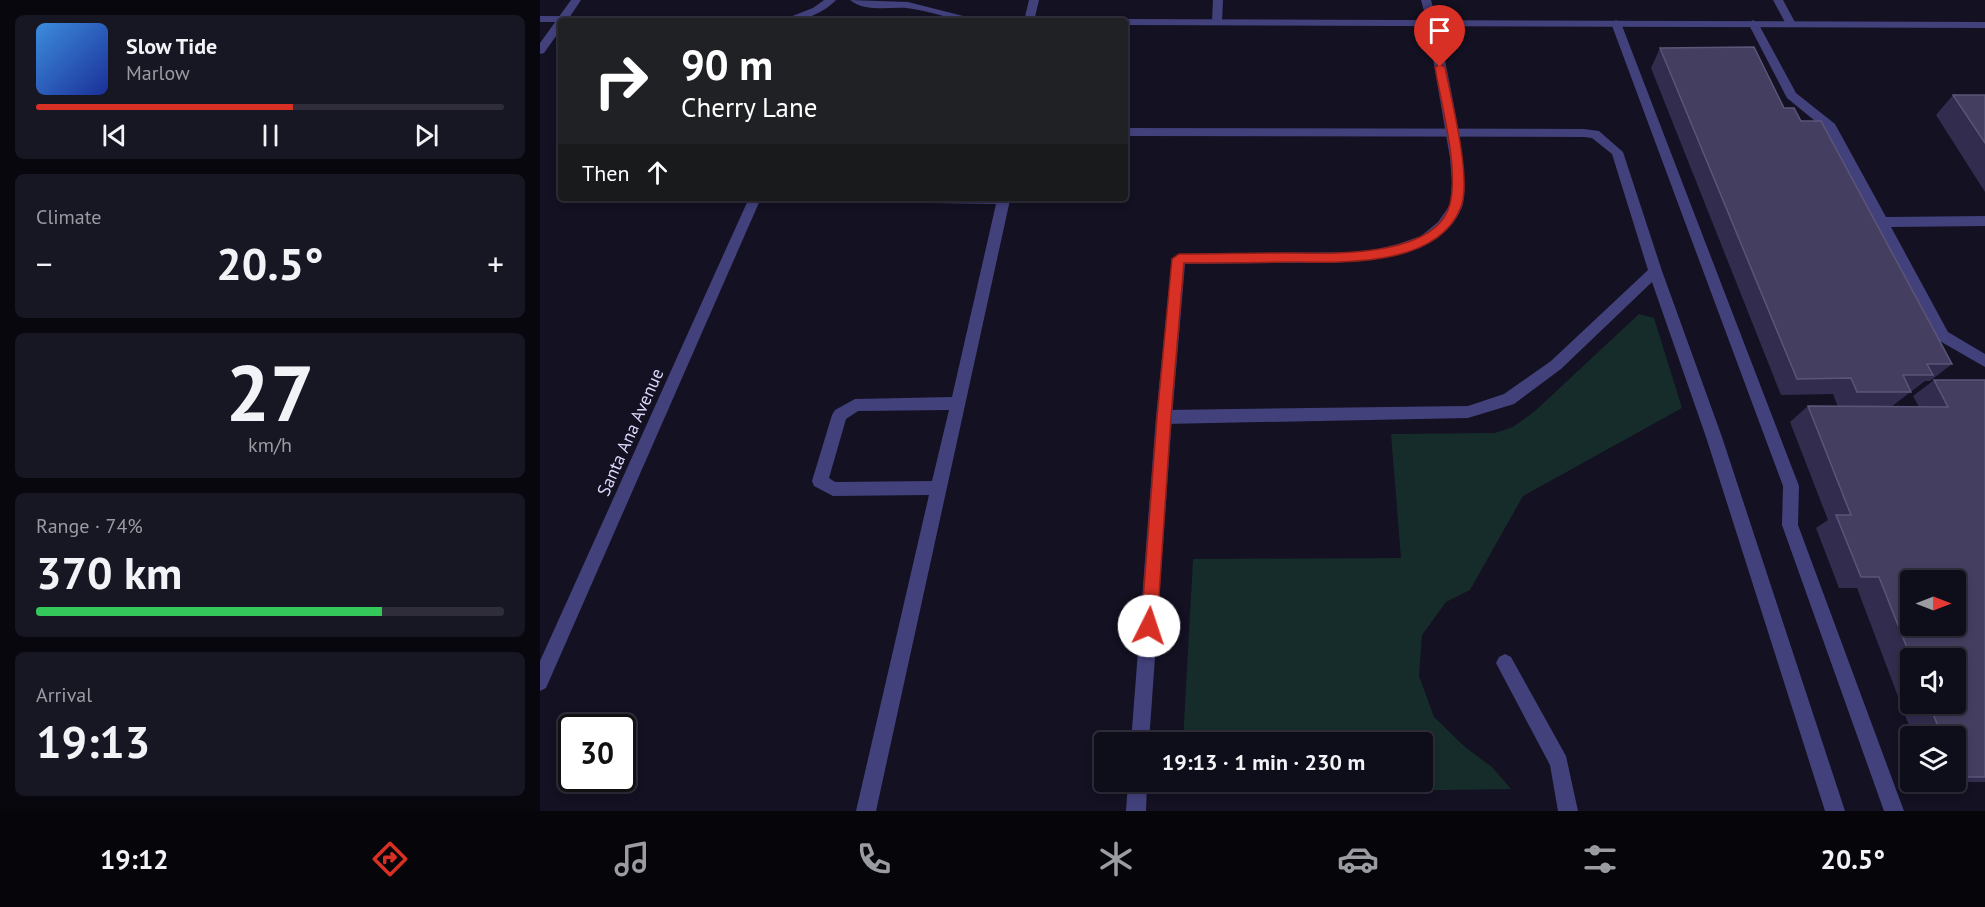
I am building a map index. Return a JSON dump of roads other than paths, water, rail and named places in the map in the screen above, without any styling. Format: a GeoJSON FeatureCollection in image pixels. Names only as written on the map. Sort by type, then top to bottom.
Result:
{"type":"FeatureCollection","features":[{"type":"Feature","properties":{"kind":"street"},"geometry":{"type":"LineString","coordinates":[[563,18],[576,0]]}},
{"type":"Feature","properties":{"kind":"street"},"geometry":{"type":"LineString","coordinates":[[793,18],[818,10],[831,0]]}},
{"type":"Feature","properties":{"kind":"street"},"geometry":{"type":"LineString","coordinates":[[855,0],[867,4],[908,5],[959,18]]}},
{"type":"Feature","properties":{"kind":"street"},"geometry":{"type":"LineString","coordinates":[[1030,18],[1034,0]]}},
{"type":"Feature","properties":{"kind":"street"},"geometry":{"type":"LineString","coordinates":[[1217,22],[1218,0]]}},
{"type":"Feature","properties":{"kind":"street"},"geometry":{"type":"LineString","coordinates":[[1141,732],[1164,417],[1179,259],[1366,257],[1401,249],[1426,239],[1443,225],[1456,206],[1458,183],[1452,133],[1426,0]]}},
{"type":"Feature","properties":{"kind":"street"},"geometry":{"type":"LineString","coordinates":[[1778,0],[1791,24]]}},
{"type":"Feature","properties":{"kind":"street"},"geometry":{"type":"LineString","coordinates":[[540,20],[558,20]]}},
{"type":"Feature","properties":{"kind":"street"},"geometry":{"type":"LineString","coordinates":[[1128,22],[1985,25]]}},
{"type":"Feature","properties":{"kind":"street"},"geometry":{"type":"LineString","coordinates":[[1616,23],[1791,486],[1790,525],[1894,811]]}},
{"type":"Feature","properties":{"kind":"street"},"geometry":{"type":"LineString","coordinates":[[1753,23],[1791,95],[1831,127],[1943,336],[1985,361]]}},
{"type":"Feature","properties":{"kind":"street"},"geometry":{"type":"LineString","coordinates":[[540,51],[558,26]]}},
{"type":"Feature","properties":{"kind":"street"},"geometry":{"type":"LineString","coordinates":[[1128,132],[1595,134],[1617,152],[1718,449],[1836,811]]}},
{"type":"Feature","properties":{"kind":"street","name":"Santa Ana Avenue"},"geometry":{"type":"LineString","coordinates":[[540,682],[754,201]]}},
{"type":"Feature","properties":{"kind":"street"},"geometry":{"type":"LineString","coordinates":[[866,811],[1004,201]]}},
{"type":"Feature","properties":{"kind":"street"},"geometry":{"type":"LineString","coordinates":[[1882,222],[1985,221]]}},
{"type":"Feature","properties":{"kind":"street"},"geometry":{"type":"LineString","coordinates":[[1164,417],[1468,412],[1509,399],[1556,365],[1656,271]]}},
{"type":"Feature","properties":{"kind":"street"},"geometry":{"type":"LineString","coordinates":[[939,488],[833,489],[819,481],[840,415],[855,405],[958,403]]}},
{"type":"Feature","properties":{"kind":"street"},"geometry":{"type":"LineString","coordinates":[[1505,663],[1559,763],[1568,811]]}},
{"type":"Feature","properties":{"kind":"street"},"geometry":{"type":"LineString","coordinates":[[1136,811],[1137,792]]}}]}
